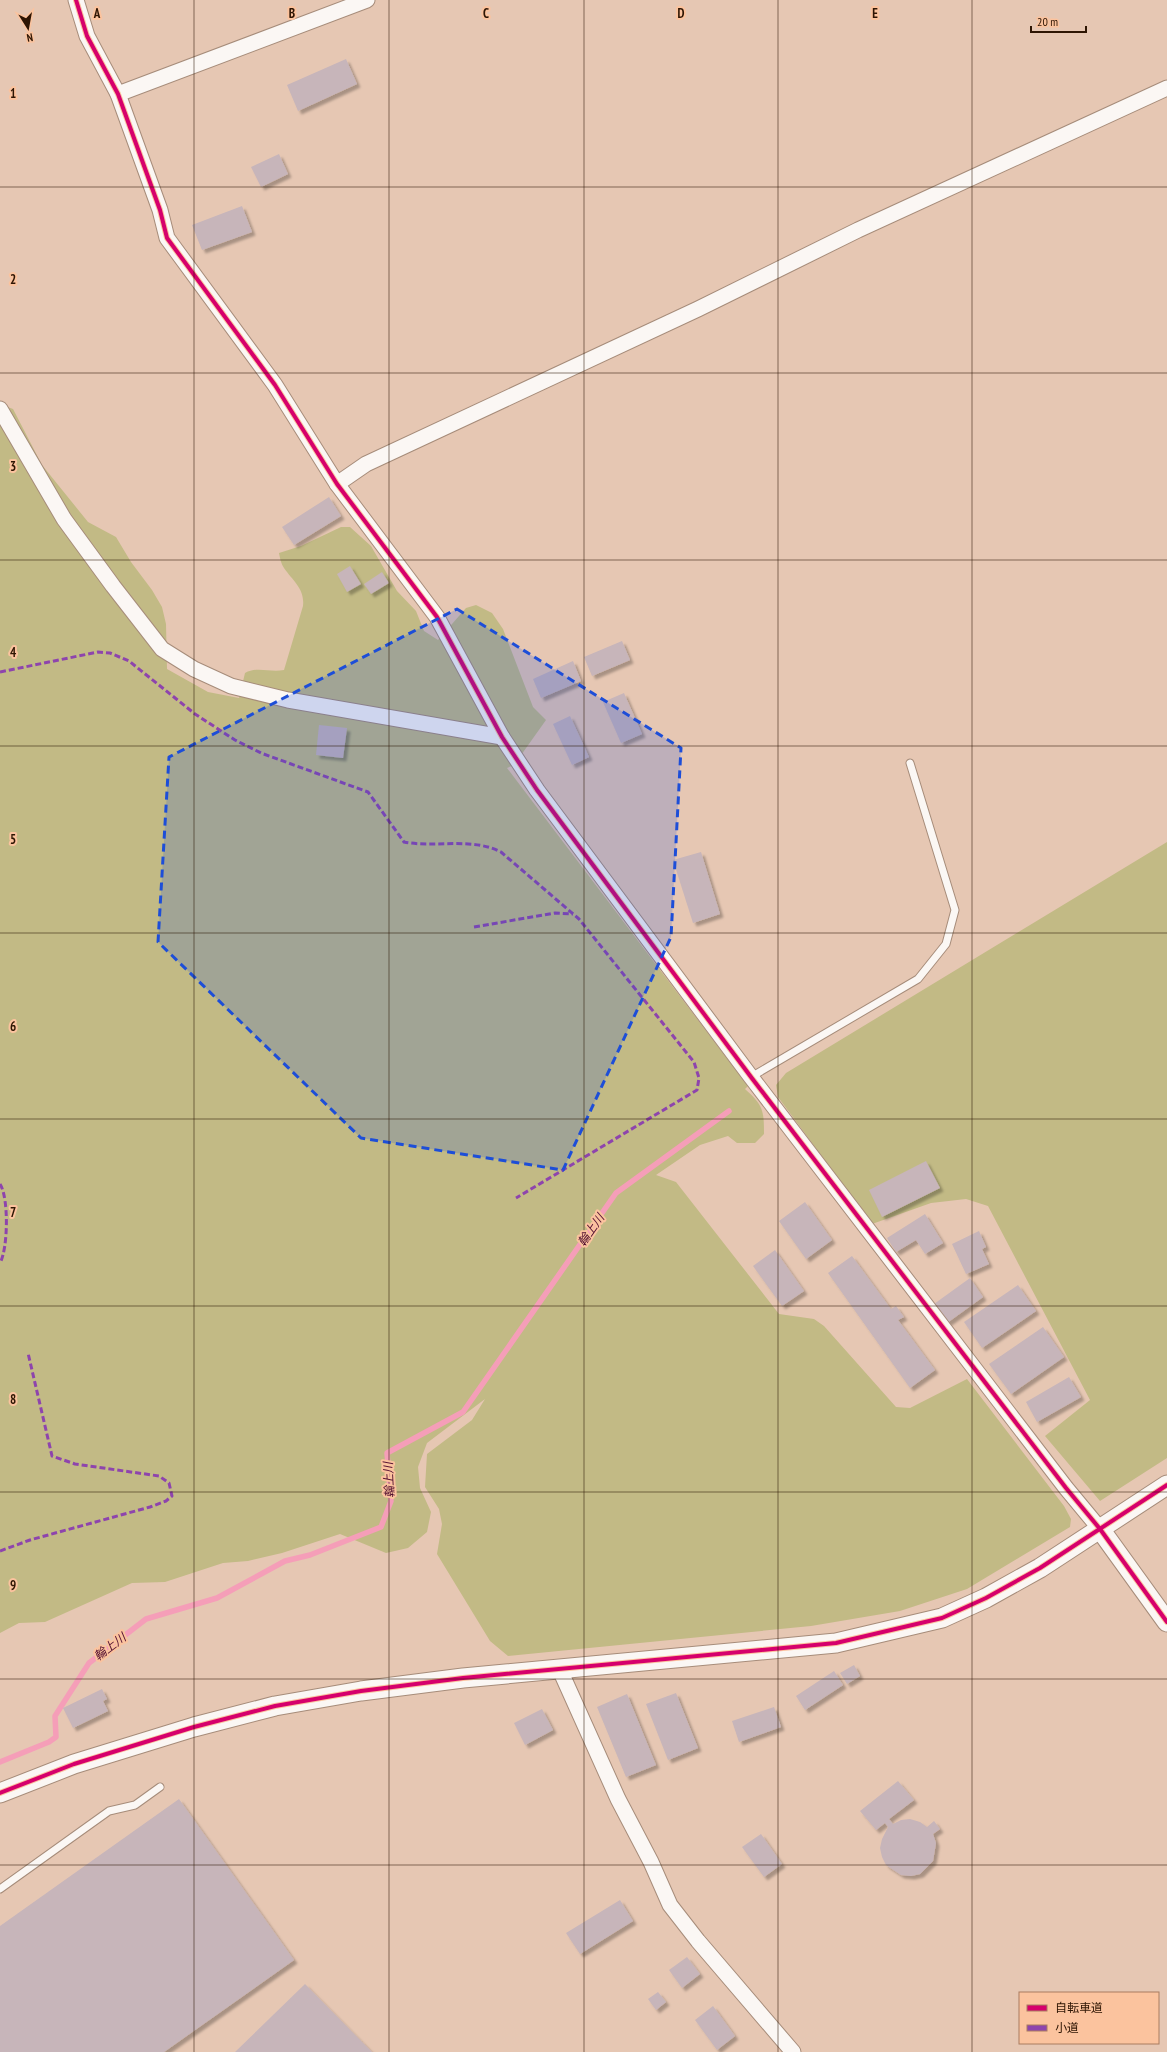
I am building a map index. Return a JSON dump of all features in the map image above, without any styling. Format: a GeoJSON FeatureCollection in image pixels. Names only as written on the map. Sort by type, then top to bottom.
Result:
{"type":"FeatureCollection","features":[{"type":"Feature","properties":{"kind":"street"},"geometry":{"type":"LineString","coordinates":[[76,0],[87,36],[118,94],[160,210],[167,238],[274,386],[337,484],[438,617],[502,737],[537,790],[751,1077],[1066,1488],[1100,1529],[1167,1622]]}},
{"type":"Feature","properties":{"kind":"street"},"geometry":{"type":"LineString","coordinates":[[118,94],[367,0]]}},
{"type":"Feature","properties":{"kind":"street"},"geometry":{"type":"LineString","coordinates":[[337,484],[366,464],[698,308],[858,230],[1167,88]]}},
{"type":"Feature","properties":{"kind":"street"},"geometry":{"type":"LineString","coordinates":[[0,410],[64,519],[113,586],[162,649],[194,669],[231,686],[288,700],[502,737]]}},
{"type":"Feature","properties":{"kind":"street"},"geometry":{"type":"LineString","coordinates":[[0,1793],[74,1764],[194,1727],[275,1706],[362,1691],[455,1679],[836,1643],[942,1618],[986,1598],[1027,1576],[1167,1485]]}},
{"type":"Feature","properties":{"kind":"street"},"geometry":{"type":"LineString","coordinates":[[560,1670],[618,1799],[651,1862],[670,1905],[698,1941],[793,2052]]}},
{"type":"Feature","properties":{"kind":"lane"},"geometry":{"type":"LineString","coordinates":[[751,1077],[918,978],[946,944],[955,910],[910,763]]}},
{"type":"Feature","properties":{"kind":"lane"},"geometry":{"type":"LineString","coordinates":[[0,1889],[108,1811],[135,1805],[160,1787]]}},
{"type":"Feature","properties":{"kind":"highlighted area"},"geometry":{"type":"Polygon","coordinates":[[[457,609],[681,748],[671,937],[563,1170],[361,1138],[158,942],[169,757],[457,609]]]}},
{"type":"Feature","properties":{"kind":"shaded area"},"geometry":{"type":"Polygon","coordinates":[[[0,404],[13,409],[42,465],[88,522],[116,537],[131,562],[152,590],[162,607],[166,624],[167,669],[208,692],[239,698],[245,673],[255,670],[284,670],[303,606],[303,600],[298,586],[283,566],[279,553],[301,546],[341,527],[350,527],[371,546],[397,591],[416,611],[424,631],[438,640],[466,608],[476,605],[492,613],[503,629],[533,707],[546,720],[514,765],[507,768],[748,1086],[745,1089],[756,1099],[763,1113],[764,1134],[755,1143],[737,1143],[728,1136],[700,1145],[656,1175],[676,1182],[779,1314],[814,1319],[824,1326],[896,1407],[910,1408],[967,1379],[1064,1506],[1071,1519],[1070,1527],[967,1589],[900,1611],[811,1626],[508,1656],[490,1641],[437,1554],[442,1524],[439,1509],[425,1487],[427,1454],[472,1420],[485,1399],[427,1443],[418,1467],[420,1488],[431,1512],[427,1532],[408,1548],[386,1553],[340,1534],[282,1553],[248,1561],[223,1563],[165,1582],[132,1583],[45,1622],[19,1623],[0,1633],[0,404]]]}},
{"type":"Feature","properties":{"kind":"shaded area"},"geometry":{"type":"Polygon","coordinates":[[[1167,842],[1167,1458],[1100,1501],[1045,1436],[1090,1400],[988,1206],[966,1199],[931,1203],[872,1224],[778,1097],[776,1085],[786,1073],[1167,842]]]}},
{"type":"Feature","properties":{"kind":"building"},"geometry":{"type":"Polygon","coordinates":[[[346,59],[357,84],[298,111],[287,85],[346,59]]]}},
{"type":"Feature","properties":{"kind":"building"},"geometry":{"type":"Polygon","coordinates":[[[279,154],[288,174],[261,187],[251,167],[279,154]]]}},
{"type":"Feature","properties":{"kind":"building"},"geometry":{"type":"Polygon","coordinates":[[[242,206],[252,232],[202,250],[192,225],[242,206]]]}},
{"type":"Feature","properties":{"kind":"building"},"geometry":{"type":"Polygon","coordinates":[[[329,497],[341,516],[294,545],[282,527],[329,497]]]}},
{"type":"Feature","properties":{"kind":"building"},"geometry":{"type":"Polygon","coordinates":[[[350,566],[361,584],[347,592],[337,574],[350,566]]]}},
{"type":"Feature","properties":{"kind":"building"},"geometry":{"type":"Polygon","coordinates":[[[382,572],[389,583],[371,594],[364,584],[382,572]]]}},
{"type":"Feature","properties":{"kind":"building"},"geometry":{"type":"Polygon","coordinates":[[[622,641],[630,660],[592,676],[584,657],[622,641]]]}},
{"type":"Feature","properties":{"kind":"building"},"geometry":{"type":"Polygon","coordinates":[[[573,661],[581,681],[541,698],[533,679],[573,661]]]}},
{"type":"Feature","properties":{"kind":"building"},"geometry":{"type":"Polygon","coordinates":[[[624,693],[642,734],[621,743],[603,702],[624,693]]]}},
{"type":"Feature","properties":{"kind":"building"},"geometry":{"type":"Polygon","coordinates":[[[570,716],[589,757],[572,765],[553,724],[570,716]]]}},
{"type":"Feature","properties":{"kind":"building"},"geometry":{"type":"Polygon","coordinates":[[[319,725],[347,728],[343,758],[316,755],[319,725]]]}},
{"type":"Feature","properties":{"kind":"building"},"geometry":{"type":"Polygon","coordinates":[[[701,852],[720,914],[693,923],[673,860],[701,852]]]}},
{"type":"Feature","properties":{"kind":"building"},"geometry":{"type":"Polygon","coordinates":[[[926,1161],[940,1188],[882,1217],[869,1190],[926,1161]]]}},
{"type":"Feature","properties":{"kind":"building"},"geometry":{"type":"Polygon","coordinates":[[[805,1202],[832,1240],[806,1259],[779,1221],[805,1202]]]}},
{"type":"Feature","properties":{"kind":"building"},"geometry":{"type":"Polygon","coordinates":[[[925,1214],[943,1243],[925,1254],[916,1240],[896,1252],[887,1238],[925,1214]]]}},
{"type":"Feature","properties":{"kind":"building"},"geometry":{"type":"Polygon","coordinates":[[[979,1231],[986,1247],[982,1249],[989,1264],[966,1274],[952,1244],[979,1231]]]}},
{"type":"Feature","properties":{"kind":"building"},"geometry":{"type":"Polygon","coordinates":[[[775,1250],[804,1291],[782,1306],[753,1266],[775,1250]]]}},
{"type":"Feature","properties":{"kind":"building"},"geometry":{"type":"Polygon","coordinates":[[[852,1256],[891,1309],[896,1306],[904,1317],[898,1320],[935,1370],[910,1388],[828,1273],[852,1256]]]}},
{"type":"Feature","properties":{"kind":"building"},"geometry":{"type":"Polygon","coordinates":[[[970,1278],[983,1297],[947,1323],[934,1304],[970,1278]]]}},
{"type":"Feature","properties":{"kind":"building"},"geometry":{"type":"Polygon","coordinates":[[[1018,1285],[1036,1311],[982,1348],[964,1322],[1018,1285]]]}},
{"type":"Feature","properties":{"kind":"building"},"geometry":{"type":"Polygon","coordinates":[[[1043,1327],[1064,1357],[1011,1394],[989,1364],[1043,1327]]]}},
{"type":"Feature","properties":{"kind":"building"},"geometry":{"type":"Polygon","coordinates":[[[1069,1377],[1081,1397],[1037,1422],[1026,1402],[1069,1377]]]}},
{"type":"Feature","properties":{"kind":"building"},"geometry":{"type":"Polygon","coordinates":[[[854,1665],[860,1676],[847,1684],[840,1673],[854,1665]]]}},
{"type":"Feature","properties":{"kind":"building"},"geometry":{"type":"Polygon","coordinates":[[[834,1671],[843,1685],[805,1710],[796,1696],[834,1671]]]}},
{"type":"Feature","properties":{"kind":"building"},"geometry":{"type":"Polygon","coordinates":[[[102,1689],[107,1699],[103,1701],[108,1711],[73,1728],[63,1708],[102,1689]]]}},
{"type":"Feature","properties":{"kind":"building"},"geometry":{"type":"Polygon","coordinates":[[[676,1693],[698,1748],[668,1760],[646,1704],[676,1693]]]}},
{"type":"Feature","properties":{"kind":"building"},"geometry":{"type":"Polygon","coordinates":[[[627,1694],[656,1765],[626,1777],[597,1707],[627,1694]]]}},
{"type":"Feature","properties":{"kind":"building"},"geometry":{"type":"Polygon","coordinates":[[[774,1707],[781,1727],[739,1742],[732,1721],[774,1707]]]}},
{"type":"Feature","properties":{"kind":"building"},"geometry":{"type":"Polygon","coordinates":[[[542,1709],[553,1730],[525,1745],[514,1723],[542,1709]]]}},
{"type":"Feature","properties":{"kind":"building"},"geometry":{"type":"Polygon","coordinates":[[[898,1781],[914,1800],[889,1819],[893,1824],[901,1820],[910,1819],[920,1822],[927,1827],[934,1821],[940,1829],[933,1834],[936,1843],[933,1861],[920,1874],[911,1876],[901,1875],[886,1865],[880,1848],[882,1839],[888,1827],[885,1823],[876,1830],[860,1811],[898,1781]]]}},
{"type":"Feature","properties":{"kind":"building"},"geometry":{"type":"Polygon","coordinates":[[[179,1799],[294,1960],[164,2052],[0,2052],[0,1926],[179,1799]]]}},
{"type":"Feature","properties":{"kind":"building"},"geometry":{"type":"Polygon","coordinates":[[[761,1834],[782,1864],[764,1877],[742,1847],[761,1834]]]}},
{"type":"Feature","properties":{"kind":"building"},"geometry":{"type":"Polygon","coordinates":[[[620,1900],[633,1921],[580,1954],[566,1933],[620,1900]]]}},
{"type":"Feature","properties":{"kind":"building"},"geometry":{"type":"Polygon","coordinates":[[[687,1957],[700,1974],[682,1988],[669,1970],[687,1957]]]}},
{"type":"Feature","properties":{"kind":"building"},"geometry":{"type":"Polygon","coordinates":[[[305,1984],[372,2052],[235,2052],[305,1984]]]}},
{"type":"Feature","properties":{"kind":"building"},"geometry":{"type":"Polygon","coordinates":[[[658,1992],[666,2002],[656,2010],[648,1999],[658,1992]]]}},
{"type":"Feature","properties":{"kind":"building"},"geometry":{"type":"Polygon","coordinates":[[[713,2006],[735,2036],[717,2050],[695,2020],[713,2006]]]}},
{"type":"Feature","properties":{"kind":"waterway","name":"輪上川"},"geometry":{"type":"LineString","coordinates":[[0,1762],[49,1742],[56,1737],[55,1716],[89,1663],[146,1619],[217,1598],[285,1561],[310,1555],[381,1527],[391,1501],[387,1453],[463,1412],[616,1193],[729,1111]]}},
{"type":"Feature","properties":{"kind":"marked path"},"geometry":{"type":"LineString","coordinates":[[0,672],[98,652],[110,653],[129,661],[195,714],[235,740],[261,753],[368,792],[404,842],[416,844],[478,845],[501,852],[579,919],[694,1062],[699,1078],[697,1090],[516,1198]]}},
{"type":"Feature","properties":{"kind":"marked path"},"geometry":{"type":"LineString","coordinates":[[474,927],[555,913],[573,914]]}},
{"type":"Feature","properties":{"kind":"marked path"},"geometry":{"type":"LineString","coordinates":[[0,1184],[3,1191],[6,1211],[5,1247],[0,1263]]}},
{"type":"Feature","properties":{"kind":"marked path"},"geometry":{"type":"LineString","coordinates":[[0,1551],[30,1540],[150,1507],[166,1501],[172,1496],[169,1483],[159,1476],[75,1464],[52,1456],[28,1353]]}},
{"type":"Feature","properties":{"kind":"cycle path"},"geometry":{"type":"LineString","coordinates":[[76,0],[87,36],[118,94],[160,210],[167,238],[275,385],[337,484],[437,617],[502,737],[537,790],[751,1077],[1066,1488],[1100,1529],[1167,1622]]}},
{"type":"Feature","properties":{"kind":"cycle path"},"geometry":{"type":"LineString","coordinates":[[0,1793],[74,1764],[194,1727],[275,1706],[361,1691],[463,1678],[836,1643],[942,1618],[986,1598],[1040,1568],[1167,1485]]}}]}
